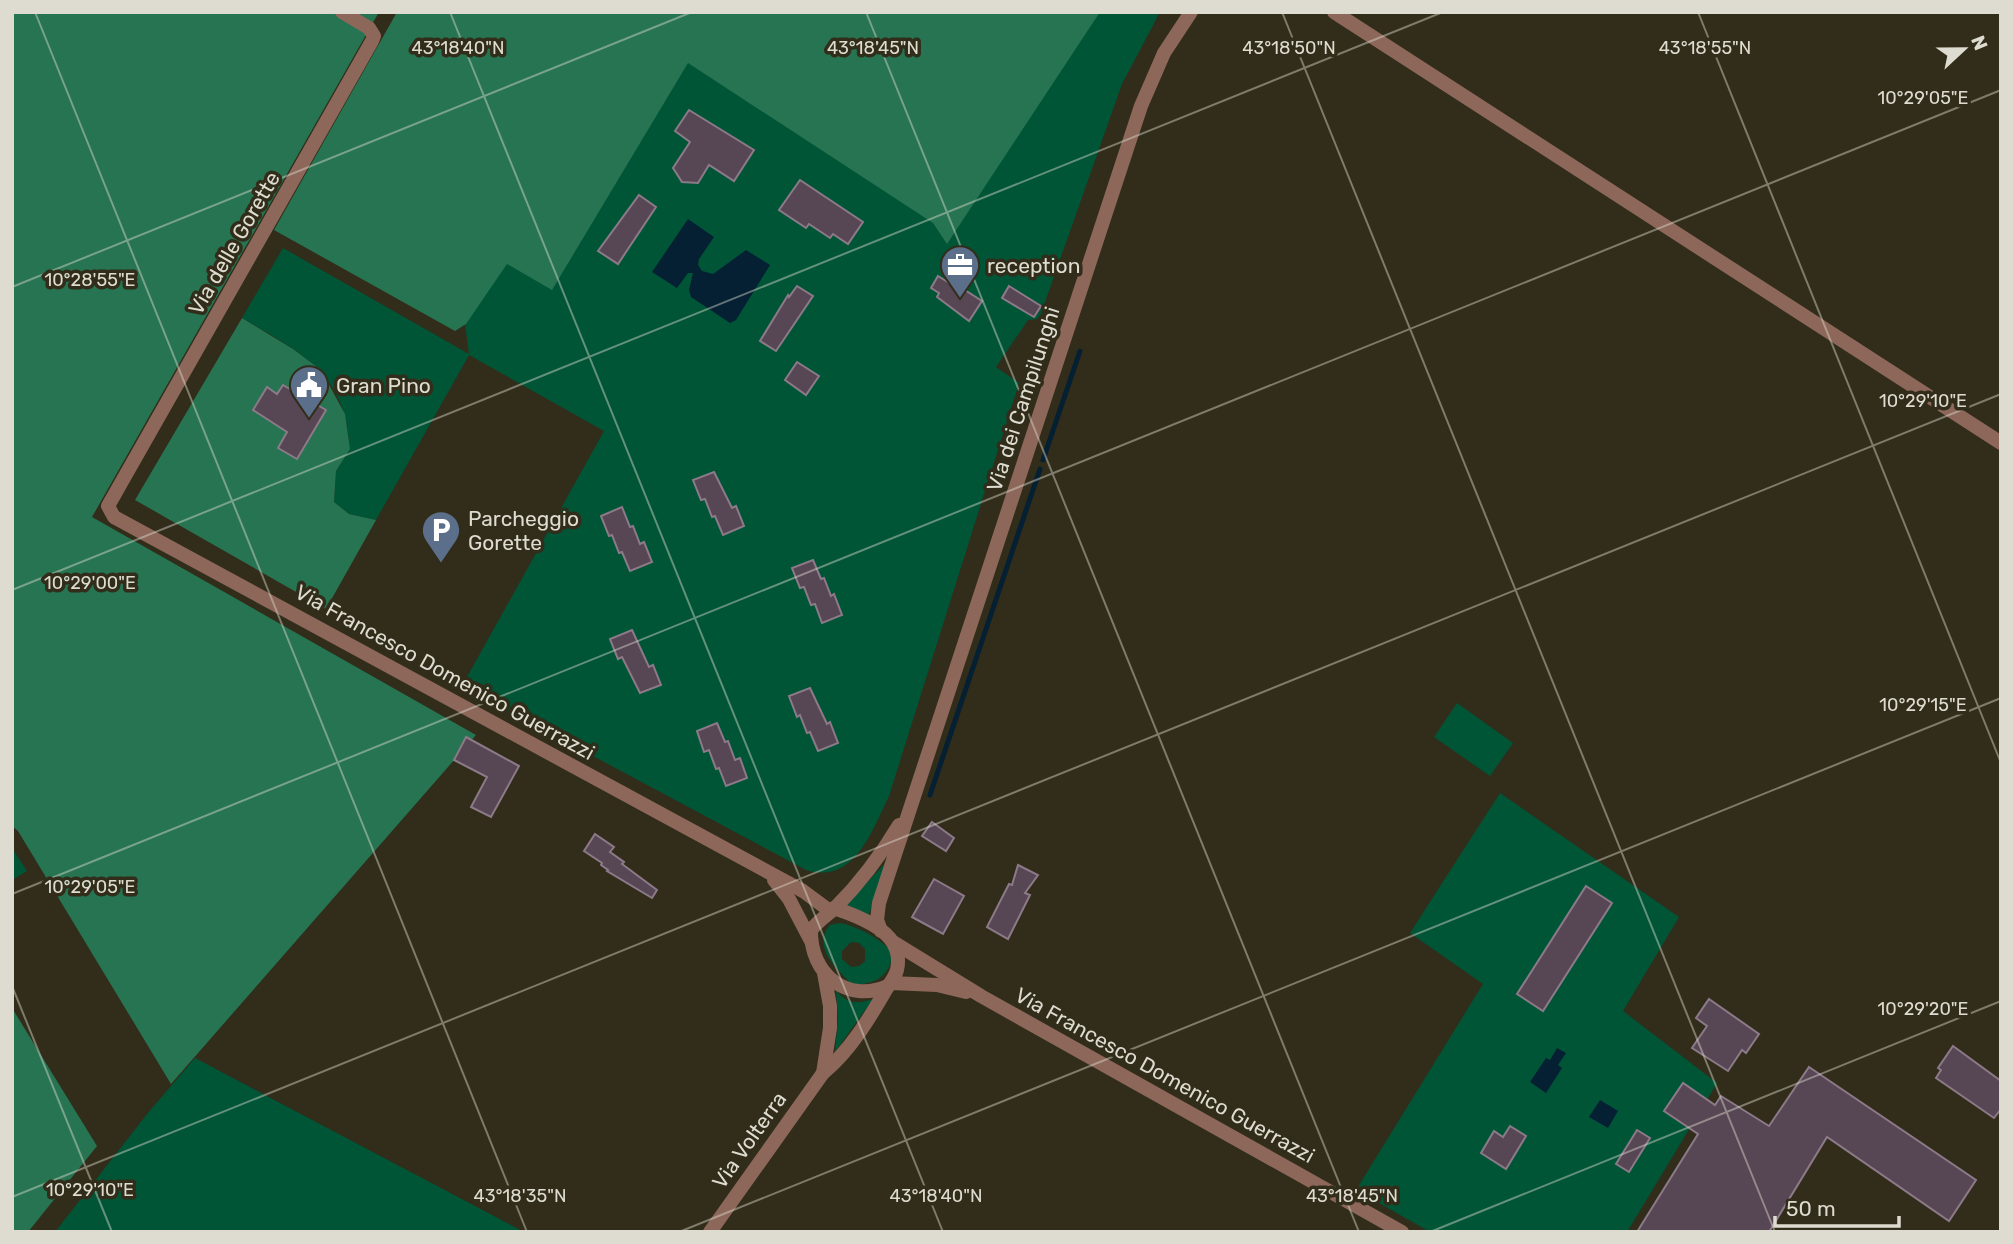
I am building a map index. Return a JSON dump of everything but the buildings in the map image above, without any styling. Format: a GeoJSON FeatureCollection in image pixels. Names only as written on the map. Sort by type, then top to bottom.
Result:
{"type":"FeatureCollection","features":[{"type":"Feature","properties":{"kind":"street","name":"Via delle Gorette"},"geometry":{"type":"LineString","coordinates":[[108,506],[372,41],[374,36],[369,28],[342,12]]}},
{"type":"Feature","properties":{"kind":"street","name":"Via dei Campilunghi"},"geometry":{"type":"LineString","coordinates":[[881,931],[877,920],[879,903],[1141,106],[1159,63],[1191,12]]}},
{"type":"Feature","properties":{"kind":"street"},"geometry":{"type":"LineString","coordinates":[[1334,12],[2001,443]]}},
{"type":"Feature","properties":{"kind":"street","name":"Via Francesco Domenico Guerrazzi"},"geometry":{"type":"LineString","coordinates":[[108,506],[114,517],[803,891],[832,910]]}},
{"type":"Feature","properties":{"kind":"street","name":"Via dei Campilunghi"},"geometry":{"type":"LineString","coordinates":[[832,910],[881,854],[910,806]]}},
{"type":"Feature","properties":{"kind":"street","name":"Via Francesco Domenico Guerrazzi"},"geometry":{"type":"LineString","coordinates":[[766,871],[789,899],[811,941]]}},
{"type":"Feature","properties":{"kind":"street"},"geometry":{"type":"LineString","coordinates":[[832,910],[846,912],[881,931],[893,942],[898,956],[897,969],[889,985],[876,992],[851,991],[824,973],[814,953],[811,930],[832,910]]}},
{"type":"Feature","properties":{"kind":"street","name":"Via Francesco Domenico Guerrazzi"},"geometry":{"type":"LineString","coordinates":[[893,942],[981,996],[1402,1232]]}},
{"type":"Feature","properties":{"kind":"street","name":"Via Volterra"},"geometry":{"type":"LineString","coordinates":[[822,1073],[830,1028],[830,1006],[824,973]]}},
{"type":"Feature","properties":{"kind":"street","name":"Via Francesco Domenico Guerrazzi"},"geometry":{"type":"LineString","coordinates":[[889,985],[937,985],[981,996]]}},
{"type":"Feature","properties":{"kind":"street","name":"Via Volterra"},"geometry":{"type":"LineString","coordinates":[[710,1232],[822,1073],[838,1061],[878,1007],[889,985]]}},
{"type":"Feature","properties":{"kind":"street"},"geometry":{"type":"LineString","coordinates":[[878,1007],[900,990],[912,986]]}},
{"type":"Feature","properties":{"kind":"green space"},"geometry":{"type":"Polygon","coordinates":[[[12,12],[379,12],[92,517],[476,735],[171,1084],[18,831],[12,826],[12,12]]]}},
{"type":"Feature","properties":{"kind":"green space"},"geometry":{"type":"Polygon","coordinates":[[[397,12],[1100,12],[947,244],[933,223],[688,63],[552,290],[507,264],[466,324],[455,331],[274,230],[397,12]]]}},
{"type":"Feature","properties":{"kind":"green space"},"geometry":{"type":"Polygon","coordinates":[[[406,12],[1160,12],[1122,84],[1039,319],[1028,320],[996,367],[1019,383],[889,796],[859,852],[837,870],[823,873],[806,870],[462,686],[604,431],[469,355],[376,520],[349,514],[334,502],[336,471],[350,449],[346,421],[339,399],[330,383],[304,357],[242,318],[283,248],[469,354],[465,324],[455,331],[406,12]]]}},
{"type":"Feature","properties":{"kind":"green space"},"geometry":{"type":"Polygon","coordinates":[[[242,318],[293,349],[321,370],[345,414],[350,449],[336,471],[334,502],[349,514],[376,520],[326,609],[135,500],[242,318]]]}},
{"type":"Feature","properties":{"kind":"green space"},"geometry":{"type":"Polygon","coordinates":[[[1457,703],[1513,743],[1490,776],[1434,737],[1457,703]]]}},
{"type":"Feature","properties":{"kind":"green space"},"geometry":{"type":"Polygon","coordinates":[[[1500,793],[1679,917],[1623,1011],[1717,1083],[1627,1232],[1430,1232],[1356,1190],[1483,984],[1410,933],[1500,793]]]}},
{"type":"Feature","properties":{"kind":"green space"},"geometry":{"type":"Polygon","coordinates":[[[12,848],[27,871],[12,880],[12,848]]]}},
{"type":"Feature","properties":{"kind":"green space"},"geometry":{"type":"Polygon","coordinates":[[[888,860],[890,862],[868,916],[846,905],[888,860]]]}},
{"type":"Feature","properties":{"kind":"green space"},"geometry":{"type":"Polygon","coordinates":[[[840,923],[855,927],[888,948],[893,953],[884,974],[874,981],[852,985],[833,964],[825,949],[823,941],[830,925],[840,923]],[[851,942],[842,951],[842,959],[851,967],[859,966],[865,961],[865,949],[859,943],[851,942]]]}},
{"type":"Feature","properties":{"kind":"green space"},"geometry":{"type":"Polygon","coordinates":[[[836,991],[853,1002],[873,999],[835,1052],[838,1017],[836,991]]]}},
{"type":"Feature","properties":{"kind":"green space"},"geometry":{"type":"Polygon","coordinates":[[[12,1008],[97,1146],[28,1232],[12,1232],[12,1008]]]}},
{"type":"Feature","properties":{"kind":"green space"},"geometry":{"type":"Polygon","coordinates":[[[195,1058],[524,1232],[55,1232],[147,1114],[195,1058]]]}},
{"type":"Feature","properties":{"kind":"water"},"geometry":{"type":"Polygon","coordinates":[[[688,219],[714,237],[699,259],[698,265],[702,271],[713,274],[746,250],[770,265],[736,320],[730,323],[691,297],[689,290],[693,273],[688,273],[677,288],[652,272],[688,219]]]}},
{"type":"Feature","properties":{"kind":"water"},"geometry":{"type":"Polygon","coordinates":[[[1557,1048],[1566,1053],[1558,1065],[1562,1068],[1546,1093],[1530,1082],[1546,1058],[1550,1060],[1557,1048]]]}},
{"type":"Feature","properties":{"kind":"water"},"geometry":{"type":"Polygon","coordinates":[[[1600,1100],[1618,1111],[1608,1128],[1589,1117],[1600,1100]]]}},
{"type":"Feature","properties":{"kind":"waterway"},"geometry":{"type":"LineString","coordinates":[[1043,460],[1080,351]]}},
{"type":"Feature","properties":{"kind":"waterway"},"geometry":{"type":"LineString","coordinates":[[930,795],[1040,469]]}},
{"type":"Feature","properties":{"kind":"place","name":"reception"},"geometry":{"type":"Point","coordinates":[960,299]}},
{"type":"Feature","properties":{"kind":"place","name":"Gran Pino"},"geometry":{"type":"Point","coordinates":[309,419]}},
{"type":"Feature","properties":{"kind":"place","name":"Parcheggio Gorette"},"geometry":{"type":"Point","coordinates":[441,564]}}]}
